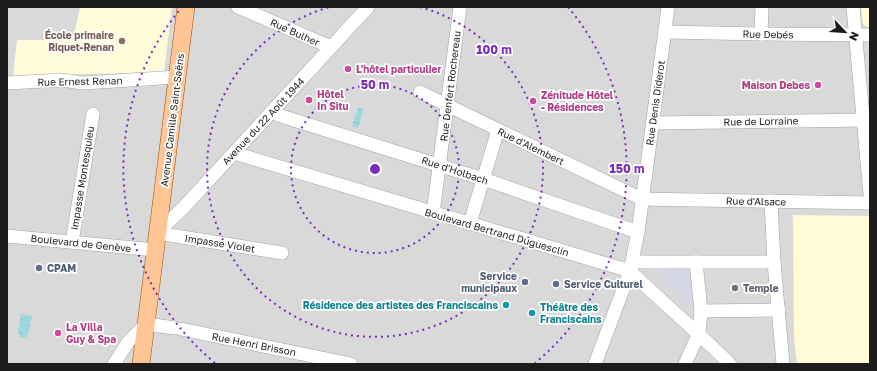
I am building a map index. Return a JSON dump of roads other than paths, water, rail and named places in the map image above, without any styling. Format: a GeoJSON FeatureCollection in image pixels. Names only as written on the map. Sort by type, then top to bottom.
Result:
{"type":"FeatureCollection","features":[{"type":"Feature","properties":{"kind":"main road","name":"Avenue Camille Saint-Saëns"},"geometry":{"type":"LineString","coordinates":[[141,364],[186,7]]}},
{"type":"Feature","properties":{"kind":"street","name":"Rue Bulher"},"geometry":{"type":"LineString","coordinates":[[238,7],[330,47]]}},
{"type":"Feature","properties":{"kind":"street","name":"Avenue du 22 Août 1944"},"geometry":{"type":"LineString","coordinates":[[158,234],[368,7]]}},
{"type":"Feature","properties":{"kind":"street","name":"Rue Denfert Rochereau"},"geometry":{"type":"LineString","coordinates":[[433,213],[460,7]]}},
{"type":"Feature","properties":{"kind":"street"},"geometry":{"type":"LineString","coordinates":[[761,34],[762,7]]}},
{"type":"Feature","properties":{"kind":"street"},"geometry":{"type":"LineString","coordinates":[[853,7],[855,35],[865,82],[870,194]]}},
{"type":"Feature","properties":{"kind":"street","name":"Rue Denis Diderot"},"geometry":{"type":"LineString","coordinates":[[595,364],[631,266],[638,232],[665,32],[666,8]]}},
{"type":"Feature","properties":{"kind":"street","name":"Rue Debés"},"geometry":{"type":"LineString","coordinates":[[665,32],[870,34]]}},
{"type":"Feature","properties":{"kind":"street","name":"Rue Ernest Renan"},"geometry":{"type":"LineString","coordinates":[[7,83],[62,80],[83,83],[177,77]]}},
{"type":"Feature","properties":{"kind":"street","name":"Rue d'Alembert"},"geometry":{"type":"LineString","coordinates":[[420,92],[642,199]]}},
{"type":"Feature","properties":{"kind":"street","name":"Rue d'Holbach"},"geometry":{"type":"LineString","coordinates":[[271,112],[483,179],[638,232]]}},
{"type":"Feature","properties":{"kind":"street","name":"Impasse Montesquieu"},"geometry":{"type":"LineString","coordinates":[[72,242],[93,114]]}},
{"type":"Feature","properties":{"kind":"street","name":"Rue de Lorraine"},"geometry":{"type":"LineString","coordinates":[[653,123],[867,120]]}},
{"type":"Feature","properties":{"kind":"street"},"geometry":{"type":"LineString","coordinates":[[470,223],[498,130]]}},
{"type":"Feature","properties":{"kind":"street","name":"Boulevard Bertrand Duguesclin"},"geometry":{"type":"LineString","coordinates":[[234,153],[433,213],[631,266],[652,292],[699,333],[730,364]]}},
{"type":"Feature","properties":{"kind":"street","name":"Rue d'Alsace"},"geometry":{"type":"LineString","coordinates":[[642,199],[870,203]]}},
{"type":"Feature","properties":{"kind":"street"},"geometry":{"type":"LineString","coordinates":[[771,201],[774,262],[784,364]]}},
{"type":"Feature","properties":{"kind":"street","name":"Impasse Violet"},"geometry":{"type":"LineString","coordinates":[[158,234],[282,253]]}},
{"type":"Feature","properties":{"kind":"street","name":"Boulevard de Genève"},"geometry":{"type":"LineString","coordinates":[[7,236],[155,250]]}},
{"type":"Feature","properties":{"kind":"street"},"geometry":{"type":"LineString","coordinates":[[631,266],[696,262],[774,262]]}},
{"type":"Feature","properties":{"kind":"street"},"geometry":{"type":"LineString","coordinates":[[685,364],[699,333],[701,311],[696,262]]}},
{"type":"Feature","properties":{"kind":"street"},"geometry":{"type":"LineString","coordinates":[[701,311],[779,310]]}},
{"type":"Feature","properties":{"kind":"street"},"geometry":{"type":"LineString","coordinates":[[114,364],[128,342],[146,324]]}},
{"type":"Feature","properties":{"kind":"street","name":"Rue Henri Brisson"},"geometry":{"type":"LineString","coordinates":[[146,324],[178,329],[351,364]]}},
{"type":"Feature","properties":{"kind":"water"},"geometry":{"type":"Polygon","coordinates":[[[358,107],[364,109],[358,128],[352,126],[358,107]]]}},
{"type":"Feature","properties":{"kind":"water"},"geometry":{"type":"Polygon","coordinates":[[[21,314],[32,316],[28,335],[24,338],[20,337],[20,334],[18,333],[21,314]]]}},
{"type":"Feature","properties":{"kind":"place","name":"École primaire Riquet-Renan"},"geometry":{"type":"Point","coordinates":[122,41]}},
{"type":"Feature","properties":{"kind":"place","name":"L'hôtel particulier"},"geometry":{"type":"Point","coordinates":[348,69]}},
{"type":"Feature","properties":{"kind":"place","name":"Maison Debes"},"geometry":{"type":"Point","coordinates":[818,85]}},
{"type":"Feature","properties":{"kind":"place","name":"Hôtel In Situ"},"geometry":{"type":"Point","coordinates":[309,100]}},
{"type":"Feature","properties":{"kind":"place","name":"Zénitude Hôtel - Résidences"},"geometry":{"type":"Point","coordinates":[533,101]}},
{"type":"Feature","properties":{"kind":"place","name":"CPAM"},"geometry":{"type":"Point","coordinates":[39,268]}},
{"type":"Feature","properties":{"kind":"place","name":"Service municipaux"},"geometry":{"type":"Point","coordinates":[525,282]}},
{"type":"Feature","properties":{"kind":"place","name":"Service Culturel"},"geometry":{"type":"Point","coordinates":[556,284]}},
{"type":"Feature","properties":{"kind":"place","name":"Temple"},"geometry":{"type":"Point","coordinates":[735,288]}},
{"type":"Feature","properties":{"kind":"place","name":"Résidence des artistes des Franciscains"},"geometry":{"type":"Point","coordinates":[506,305]}},
{"type":"Feature","properties":{"kind":"place","name":"Théâtre des Franciscains"},"geometry":{"type":"Point","coordinates":[532,313]}},
{"type":"Feature","properties":{"kind":"place","name":"La Villa Guy & Spa"},"geometry":{"type":"Point","coordinates":[58,333]}}]}
